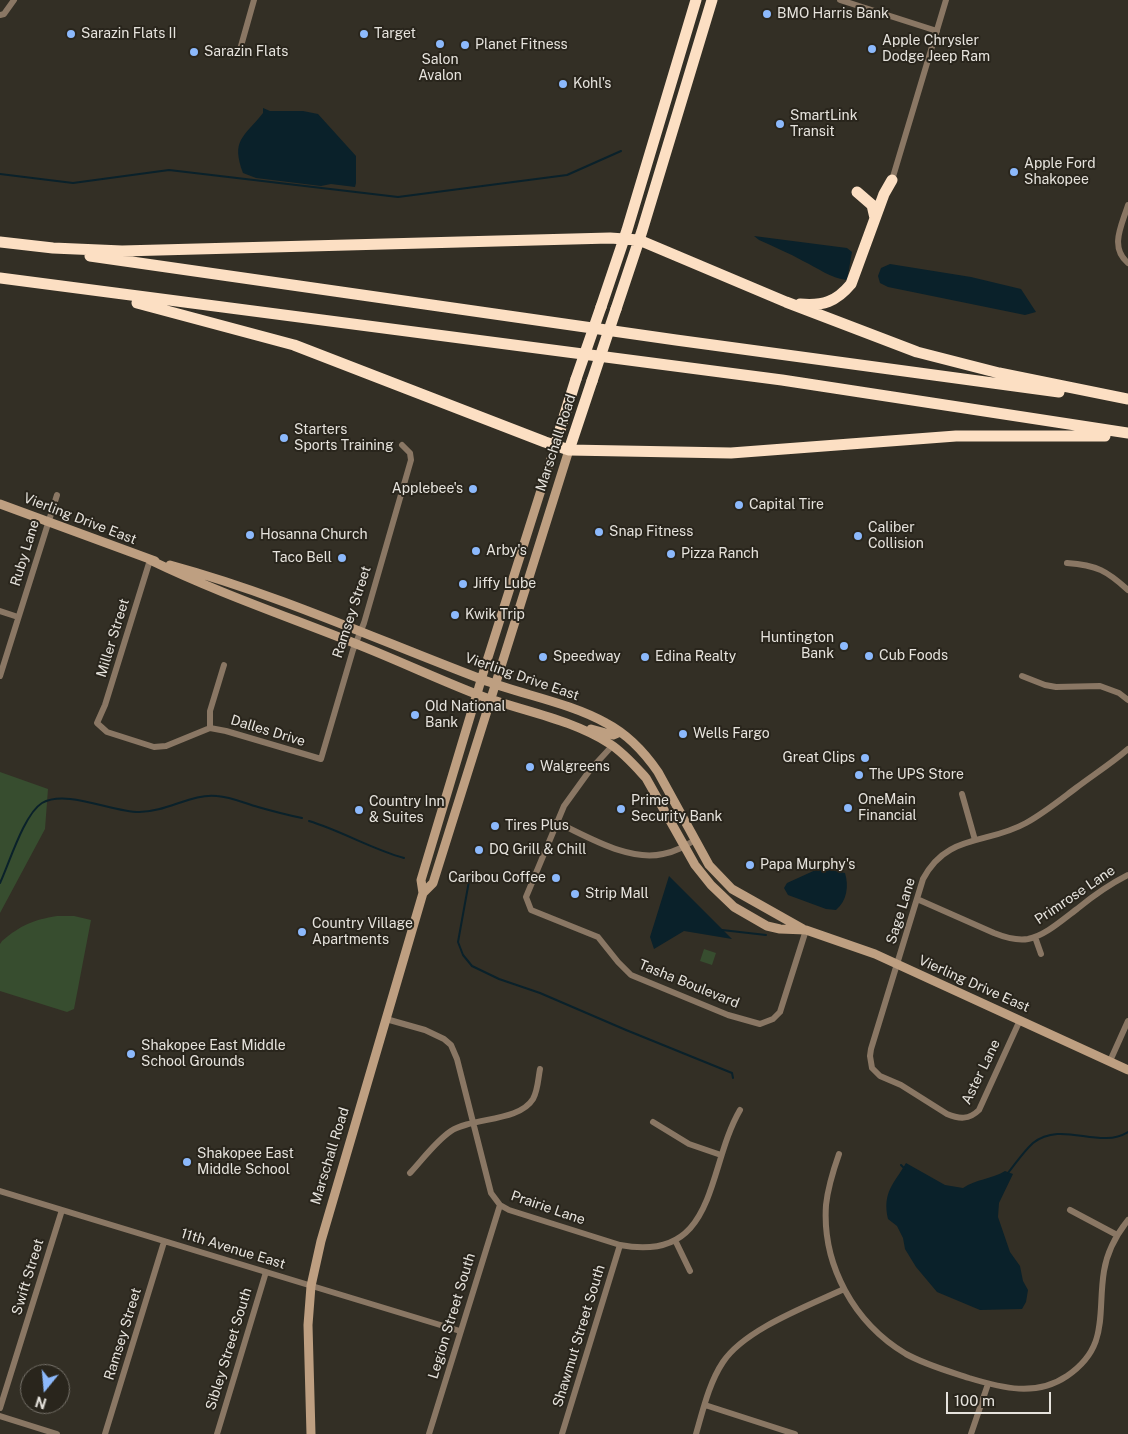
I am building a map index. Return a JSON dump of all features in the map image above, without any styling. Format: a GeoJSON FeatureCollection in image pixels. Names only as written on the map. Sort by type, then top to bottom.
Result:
{"type":"FeatureCollection","features":[{"type":"Feature","properties":{"kind":"highway","name":"Marschall Road"},"geometry":{"type":"LineString","coordinates":[[555,446],[624,239],[696,0]]}},
{"type":"Feature","properties":{"kind":"highway","name":"Marschall Road"},"geometry":{"type":"LineString","coordinates":[[569,450],[639,240],[712,0]]}},
{"type":"Feature","properties":{"kind":"highway"},"geometry":{"type":"LineString","coordinates":[[786,302],[811,305],[834,300],[851,284],[884,194],[892,180]]}},
{"type":"Feature","properties":{"kind":"highway"},"geometry":{"type":"LineString","coordinates":[[857,192],[872,205],[875,219]]}},
{"type":"Feature","properties":{"kind":"highway"},"geometry":{"type":"LineString","coordinates":[[0,243],[122,252],[610,238],[639,240],[786,302],[918,352],[999,373],[1128,400]]}},
{"type":"Feature","properties":{"kind":"highway"},"geometry":{"type":"LineString","coordinates":[[0,243],[638,335],[1128,400]]}},
{"type":"Feature","properties":{"kind":"highway"},"geometry":{"type":"LineString","coordinates":[[0,278],[773,379],[1128,435]]}},
{"type":"Feature","properties":{"kind":"highway"},"geometry":{"type":"LineString","coordinates":[[89,290],[294,345],[569,450],[731,453],[956,436],[1128,435]]}},
{"type":"Feature","properties":{"kind":"street"},"geometry":{"type":"LineString","coordinates":[[0,15],[4,14],[14,0]]}},
{"type":"Feature","properties":{"kind":"street"},"geometry":{"type":"LineString","coordinates":[[241,46],[254,0]]}},
{"type":"Feature","properties":{"kind":"street"},"geometry":{"type":"LineString","coordinates":[[840,0],[937,31]]}},
{"type":"Feature","properties":{"kind":"street"},"geometry":{"type":"LineString","coordinates":[[892,180],[946,0]]}},
{"type":"Feature","properties":{"kind":"street"},"geometry":{"type":"LineString","coordinates":[[1128,205],[1117,244],[1120,257],[1128,263]]}},
{"type":"Feature","properties":{"kind":"street","name":"Ramsey Street"},"geometry":{"type":"LineString","coordinates":[[320,759],[361,632],[411,460],[410,454],[402,445]]}},
{"type":"Feature","properties":{"kind":"street","name":"Marschall Road"},"geometry":{"type":"LineString","coordinates":[[311,1434],[308,1355],[311,1286],[329,1208],[423,893],[421,880],[481,679],[555,446]]}},
{"type":"Feature","properties":{"kind":"street","name":"Marschall Road"},"geometry":{"type":"LineString","coordinates":[[423,893],[433,883],[569,450]]}},
{"type":"Feature","properties":{"kind":"street","name":"Ruby Lane"},"geometry":{"type":"LineString","coordinates":[[0,676],[57,495]]}},
{"type":"Feature","properties":{"kind":"street","name":"Vierling Drive East"},"geometry":{"type":"LineString","coordinates":[[0,504],[150,560],[194,572],[297,607],[481,679],[577,710],[607,723],[620,732],[648,758],[658,772],[709,865],[732,888],[806,930],[875,954],[1128,1070]]}},
{"type":"Feature","properties":{"kind":"street","name":"Vierling Drive East"},"geometry":{"type":"LineString","coordinates":[[150,560],[191,580],[356,644],[477,694],[579,728],[613,746],[636,766],[646,778],[695,865],[711,885],[734,906],[767,926],[780,929],[806,930]]}},
{"type":"Feature","properties":{"kind":"street","name":"Miller Street"},"geometry":{"type":"LineString","coordinates":[[97,723],[105,705],[150,560]]}},
{"type":"Feature","properties":{"kind":"street"},"geometry":{"type":"LineString","coordinates":[[1067,563],[1099,568],[1128,590]]}},
{"type":"Feature","properties":{"kind":"street"},"geometry":{"type":"LineString","coordinates":[[0,612],[18,617]]}},
{"type":"Feature","properties":{"kind":"street"},"geometry":{"type":"LineString","coordinates":[[210,728],[210,711],[224,665]]}},
{"type":"Feature","properties":{"kind":"street"},"geometry":{"type":"LineString","coordinates":[[1022,676],[1056,687],[1100,686],[1110,689],[1128,700]]}},
{"type":"Feature","properties":{"kind":"street","name":"Dalles Drive"},"geometry":{"type":"LineString","coordinates":[[97,723],[107,732],[154,747],[166,746],[210,728],[320,759]]}},
{"type":"Feature","properties":{"kind":"street"},"geometry":{"type":"LineString","coordinates":[[579,728],[613,734],[620,732]]}},
{"type":"Feature","properties":{"kind":"street","name":"Tasha Boulevard"},"geometry":{"type":"LineString","coordinates":[[613,746],[584,778],[564,806],[526,897],[531,910],[598,937],[631,975],[728,1014],[760,1024],[773,1019],[780,1012],[806,930]]}},
{"type":"Feature","properties":{"kind":"street","name":"Sage Lane"},"geometry":{"type":"LineString","coordinates":[[875,1072],[871,1062],[871,1049],[923,880],[936,859],[958,845],[999,834],[1026,823],[1128,749]]}},
{"type":"Feature","properties":{"kind":"street"},"geometry":{"type":"LineString","coordinates":[[962,794],[975,840]]}},
{"type":"Feature","properties":{"kind":"street"},"geometry":{"type":"LineString","coordinates":[[556,822],[619,850],[638,856],[666,854],[695,840]]}},
{"type":"Feature","properties":{"kind":"street","name":"Primrose Lane"},"geometry":{"type":"LineString","coordinates":[[917,899],[1005,938],[1026,940],[1052,927],[1100,891],[1128,875]]}},
{"type":"Feature","properties":{"kind":"street","name":"Primrose Lane"},"geometry":{"type":"LineString","coordinates":[[1035,937],[1041,954]]}},
{"type":"Feature","properties":{"kind":"street","name":"Prairie Lane"},"geometry":{"type":"LineString","coordinates":[[386,1019],[437,1035],[451,1045],[457,1059],[491,1193],[500,1205],[620,1244],[648,1248],[662,1246],[675,1240],[688,1230],[700,1216],[708,1199],[729,1131],[740,1110]]}},
{"type":"Feature","properties":{"kind":"street","name":"Aster Lane"},"geometry":{"type":"LineString","coordinates":[[875,1072],[884,1079],[901,1085],[947,1114],[963,1118],[969,1117],[978,1110],[1020,1020]]}},
{"type":"Feature","properties":{"kind":"street"},"geometry":{"type":"LineString","coordinates":[[1110,1061],[1128,1020]]}},
{"type":"Feature","properties":{"kind":"street"},"geometry":{"type":"LineString","coordinates":[[410,1173],[451,1131],[512,1113],[528,1105],[536,1092],[540,1069]]}},
{"type":"Feature","properties":{"kind":"street"},"geometry":{"type":"LineString","coordinates":[[653,1122],[689,1144],[721,1155]]}},
{"type":"Feature","properties":{"kind":"street"},"geometry":{"type":"LineString","coordinates":[[839,1154],[830,1182],[826,1217],[829,1246],[832,1261],[844,1289],[858,1311],[870,1325],[906,1354],[932,1366],[988,1384],[1023,1390],[1048,1386],[1068,1375],[1085,1359],[1094,1346],[1099,1332],[1104,1269],[1117,1235],[1128,1220]]}},
{"type":"Feature","properties":{"kind":"street","name":"11th Avenue East"},"geometry":{"type":"LineString","coordinates":[[0,1191],[460,1331]]}},
{"type":"Feature","properties":{"kind":"street","name":"Legion Street South"},"geometry":{"type":"LineString","coordinates":[[429,1434],[500,1205]]}},
{"type":"Feature","properties":{"kind":"street","name":"Swift Street"},"geometry":{"type":"LineString","coordinates":[[0,1408],[62,1210]]}},
{"type":"Feature","properties":{"kind":"street"},"geometry":{"type":"LineString","coordinates":[[1070,1210],[1117,1235]]}},
{"type":"Feature","properties":{"kind":"street"},"geometry":{"type":"LineString","coordinates":[[675,1240],[690,1271]]}},
{"type":"Feature","properties":{"kind":"street","name":"Ramsey Street"},"geometry":{"type":"LineString","coordinates":[[105,1434],[164,1242]]}},
{"type":"Feature","properties":{"kind":"street","name":"Shawmut Street South"},"geometry":{"type":"LineString","coordinates":[[562,1434],[620,1244]]}},
{"type":"Feature","properties":{"kind":"street","name":"Sibley Street South"},"geometry":{"type":"LineString","coordinates":[[217,1434],[266,1272]]}},
{"type":"Feature","properties":{"kind":"street"},"geometry":{"type":"LineString","coordinates":[[696,1434],[714,1380],[724,1362],[737,1346],[758,1330],[844,1289]]}},
{"type":"Feature","properties":{"kind":"street"},"geometry":{"type":"LineString","coordinates":[[971,1434],[988,1384]]}},
{"type":"Feature","properties":{"kind":"street"},"geometry":{"type":"LineString","coordinates":[[705,1405],[795,1434]]}},
{"type":"Feature","properties":{"kind":"street"},"geometry":{"type":"LineString","coordinates":[[0,1416],[57,1434]]}},
{"type":"Feature","properties":{"kind":"green space"},"geometry":{"type":"Polygon","coordinates":[[[0,772],[48,789],[45,829],[0,913],[0,772]]]}},
{"type":"Feature","properties":{"kind":"green space"},"geometry":{"type":"Polygon","coordinates":[[[57,916],[74,916],[91,920],[74,1009],[67,1012],[0,991],[0,944],[2,941],[28,924],[57,916]]]}},
{"type":"Feature","properties":{"kind":"green space"},"geometry":{"type":"Polygon","coordinates":[[[704,949],[716,953],[712,965],[700,961],[704,949]]]}},
{"type":"Feature","properties":{"kind":"water"},"geometry":{"type":"Polygon","coordinates":[[[263,108],[270,111],[303,111],[318,114],[356,156],[355,187],[331,184],[321,186],[256,178],[243,173],[238,153],[239,146],[245,134],[263,113],[263,108]]]}},
{"type":"Feature","properties":{"kind":"water"},"geometry":{"type":"Polygon","coordinates":[[[754,236],[847,248],[852,252],[847,280],[830,275],[754,236]]]}},
{"type":"Feature","properties":{"kind":"water"},"geometry":{"type":"Polygon","coordinates":[[[890,264],[971,277],[1021,289],[1036,312],[1025,315],[888,287],[880,283],[878,276],[881,268],[890,264]]]}},
{"type":"Feature","properties":{"kind":"water"},"geometry":{"type":"Polygon","coordinates":[[[820,868],[845,873],[847,883],[845,898],[836,910],[826,909],[788,895],[784,888],[787,883],[820,868]]]}},
{"type":"Feature","properties":{"kind":"water"},"geometry":{"type":"Polygon","coordinates":[[[669,876],[732,939],[684,931],[654,949],[650,937],[669,876]]]}},
{"type":"Feature","properties":{"kind":"water"},"geometry":{"type":"Polygon","coordinates":[[[906,1163],[945,1185],[963,1188],[1005,1171],[1013,1174],[999,1203],[998,1217],[1010,1252],[1020,1266],[1023,1281],[1028,1290],[1026,1302],[1022,1309],[980,1310],[937,1292],[916,1267],[905,1249],[903,1238],[897,1226],[888,1219],[887,1210],[890,1189],[906,1163]]]}},
{"type":"Feature","properties":{"kind":"waterway"},"geometry":{"type":"LineString","coordinates":[[0,174],[73,183],[169,170],[398,197],[567,175],[621,151]]}},
{"type":"Feature","properties":{"kind":"waterway"},"geometry":{"type":"LineString","coordinates":[[0,883],[29,817],[42,803],[52,799],[63,798],[139,812],[159,809],[198,797],[217,796],[302,818]]}},
{"type":"Feature","properties":{"kind":"waterway"},"geometry":{"type":"LineString","coordinates":[[309,821],[404,858]]}},
{"type":"Feature","properties":{"kind":"waterway"},"geometry":{"type":"LineString","coordinates":[[457,874],[466,875],[469,881],[458,942],[463,955],[472,966],[499,979],[540,993],[732,1073],[733,1078]]}},
{"type":"Feature","properties":{"kind":"waterway"},"geometry":{"type":"LineString","coordinates":[[722,930],[766,935]]}},
{"type":"Feature","properties":{"kind":"waterway"},"geometry":{"type":"LineString","coordinates":[[1008,1173],[1023,1153],[1033,1143],[1044,1137],[1068,1134],[1105,1138],[1117,1137],[1128,1132]]}},
{"type":"Feature","properties":{"kind":"waterway"},"geometry":{"type":"LineString","coordinates":[[901,1165],[905,1169]]}},
{"type":"Feature","properties":{"kind":"place","name":"BMO Harris Bank"},"geometry":{"type":"Point","coordinates":[767,14]}},
{"type":"Feature","properties":{"kind":"place","name":"Sarazin Flats II"},"geometry":{"type":"Point","coordinates":[71,34]}},
{"type":"Feature","properties":{"kind":"place","name":"Target"},"geometry":{"type":"Point","coordinates":[364,34]}},
{"type":"Feature","properties":{"kind":"place","name":"Salon Avalon"},"geometry":{"type":"Point","coordinates":[440,44]}},
{"type":"Feature","properties":{"kind":"place","name":"Planet Fitness"},"geometry":{"type":"Point","coordinates":[465,45]}},
{"type":"Feature","properties":{"kind":"place","name":"Apple Chrysler Dodge Jeep Ram"},"geometry":{"type":"Point","coordinates":[872,49]}},
{"type":"Feature","properties":{"kind":"place","name":"Sarazin Flats"},"geometry":{"type":"Point","coordinates":[194,52]}},
{"type":"Feature","properties":{"kind":"place","name":"Kohl's"},"geometry":{"type":"Point","coordinates":[563,84]}},
{"type":"Feature","properties":{"kind":"place","name":"SmartLink Transit"},"geometry":{"type":"Point","coordinates":[780,124]}},
{"type":"Feature","properties":{"kind":"place","name":"Apple Ford Shakopee"},"geometry":{"type":"Point","coordinates":[1014,172]}},
{"type":"Feature","properties":{"kind":"place","name":"Starters Sports Training"},"geometry":{"type":"Point","coordinates":[284,438]}},
{"type":"Feature","properties":{"kind":"place","name":"Applebee's"},"geometry":{"type":"Point","coordinates":[473,489]}},
{"type":"Feature","properties":{"kind":"place","name":"Capital Tire"},"geometry":{"type":"Point","coordinates":[739,505]}},
{"type":"Feature","properties":{"kind":"place","name":"Snap Fitness"},"geometry":{"type":"Point","coordinates":[599,532]}},
{"type":"Feature","properties":{"kind":"place","name":"Hosanna Church"},"geometry":{"type":"Point","coordinates":[250,535]}},
{"type":"Feature","properties":{"kind":"place","name":"Caliber Collision"},"geometry":{"type":"Point","coordinates":[858,536]}},
{"type":"Feature","properties":{"kind":"place","name":"Arby's"},"geometry":{"type":"Point","coordinates":[476,551]}},
{"type":"Feature","properties":{"kind":"place","name":"Pizza Ranch"},"geometry":{"type":"Point","coordinates":[671,554]}},
{"type":"Feature","properties":{"kind":"place","name":"Taco Bell"},"geometry":{"type":"Point","coordinates":[342,558]}},
{"type":"Feature","properties":{"kind":"place","name":"Jiffy Lube"},"geometry":{"type":"Point","coordinates":[463,584]}},
{"type":"Feature","properties":{"kind":"place","name":"Kwik Trip"},"geometry":{"type":"Point","coordinates":[455,615]}},
{"type":"Feature","properties":{"kind":"place","name":"Huntington Bank"},"geometry":{"type":"Point","coordinates":[844,646]}},
{"type":"Feature","properties":{"kind":"place","name":"Cub Foods"},"geometry":{"type":"Point","coordinates":[869,656]}},
{"type":"Feature","properties":{"kind":"place","name":"Speedway"},"geometry":{"type":"Point","coordinates":[543,657]}},
{"type":"Feature","properties":{"kind":"place","name":"Edina Realty"},"geometry":{"type":"Point","coordinates":[645,657]}},
{"type":"Feature","properties":{"kind":"place","name":"Old National Bank"},"geometry":{"type":"Point","coordinates":[415,715]}},
{"type":"Feature","properties":{"kind":"place","name":"Wells Fargo"},"geometry":{"type":"Point","coordinates":[683,734]}},
{"type":"Feature","properties":{"kind":"place","name":"Great Clips"},"geometry":{"type":"Point","coordinates":[865,758]}},
{"type":"Feature","properties":{"kind":"place","name":"Walgreens"},"geometry":{"type":"Point","coordinates":[530,767]}},
{"type":"Feature","properties":{"kind":"place","name":"The UPS Store"},"geometry":{"type":"Point","coordinates":[859,775]}},
{"type":"Feature","properties":{"kind":"place","name":"OneMain Financial"},"geometry":{"type":"Point","coordinates":[848,808]}},
{"type":"Feature","properties":{"kind":"place","name":"Prime Security Bank"},"geometry":{"type":"Point","coordinates":[621,809]}},
{"type":"Feature","properties":{"kind":"place","name":"Country Inn & Suites"},"geometry":{"type":"Point","coordinates":[359,810]}},
{"type":"Feature","properties":{"kind":"place","name":"Tires Plus"},"geometry":{"type":"Point","coordinates":[495,826]}},
{"type":"Feature","properties":{"kind":"place","name":"DQ Grill & Chill"},"geometry":{"type":"Point","coordinates":[479,850]}},
{"type":"Feature","properties":{"kind":"place","name":"Papa Murphy's"},"geometry":{"type":"Point","coordinates":[750,865]}},
{"type":"Feature","properties":{"kind":"place","name":"Caribou Coffee"},"geometry":{"type":"Point","coordinates":[556,878]}},
{"type":"Feature","properties":{"kind":"place","name":"Strip Mall"},"geometry":{"type":"Point","coordinates":[575,894]}},
{"type":"Feature","properties":{"kind":"place","name":"Country Village Apartments"},"geometry":{"type":"Point","coordinates":[302,932]}},
{"type":"Feature","properties":{"kind":"place","name":"Shakopee East Middle School Grounds"},"geometry":{"type":"Point","coordinates":[131,1054]}},
{"type":"Feature","properties":{"kind":"place","name":"Shakopee East Middle School"},"geometry":{"type":"Point","coordinates":[187,1162]}}]}
